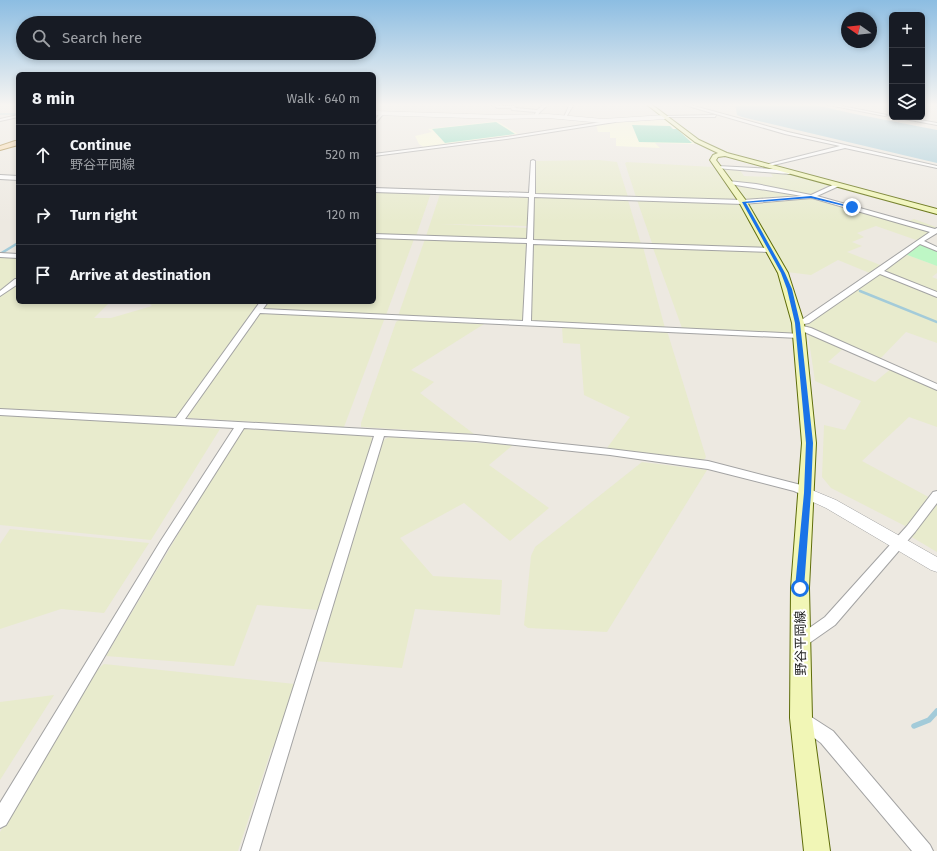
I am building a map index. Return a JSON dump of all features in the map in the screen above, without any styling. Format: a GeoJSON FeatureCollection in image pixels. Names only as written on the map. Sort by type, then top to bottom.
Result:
{"type":"FeatureCollection","features":[{"type":"Feature","properties":{"kind":"main road"},"geometry":{"type":"LineString","coordinates":[[0,148],[15,144]]}},
{"type":"Feature","properties":{"kind":"main road"},"geometry":{"type":"LineString","coordinates":[[703,144],[724,154],[937,212]]}},
{"type":"Feature","properties":{"kind":"main road"},"geometry":{"type":"LineString","coordinates":[[718,167],[713,158],[724,154]]}},
{"type":"Feature","properties":{"kind":"main road","name":"野谷平岡線"},"geometry":{"type":"LineString","coordinates":[[718,167],[743,202],[783,273],[789,289],[798,329],[809,443],[808,493],[800,588],[801,718],[817,851]]}},
{"type":"Feature","properties":{"kind":"street"},"geometry":{"type":"LineString","coordinates":[[376,155],[461,144]]}},
{"type":"Feature","properties":{"kind":"street"},"geometry":{"type":"LineString","coordinates":[[836,144],[937,167]]}},
{"type":"Feature","properties":{"kind":"street"},"geometry":{"type":"LineString","coordinates":[[767,166],[845,146]]}},
{"type":"Feature","properties":{"kind":"street"},"geometry":{"type":"LineString","coordinates":[[527,323],[533,161]]}},
{"type":"Feature","properties":{"kind":"street"},"geometry":{"type":"LineString","coordinates":[[718,167],[789,172]]}},
{"type":"Feature","properties":{"kind":"street"},"geometry":{"type":"LineString","coordinates":[[0,177],[16,178]]}},
{"type":"Feature","properties":{"kind":"street"},"geometry":{"type":"LineString","coordinates":[[730,182],[764,186],[811,197],[936,231]]}},
{"type":"Feature","properties":{"kind":"street"},"geometry":{"type":"LineString","coordinates":[[376,190],[743,202],[811,197],[837,185]]}},
{"type":"Feature","properties":{"kind":"street"},"geometry":{"type":"LineString","coordinates":[[798,329],[806,321],[879,271],[902,253],[936,231]]}},
{"type":"Feature","properties":{"kind":"street"},"geometry":{"type":"LineString","coordinates":[[376,236],[770,250]]}},
{"type":"Feature","properties":{"kind":"street"},"geometry":{"type":"LineString","coordinates":[[919,242],[937,249]]}},
{"type":"Feature","properties":{"kind":"street"},"geometry":{"type":"LineString","coordinates":[[0,255],[16,256]]}},
{"type":"Feature","properties":{"kind":"street"},"geometry":{"type":"LineString","coordinates":[[879,271],[937,295]]}},
{"type":"Feature","properties":{"kind":"street"},"geometry":{"type":"LineString","coordinates":[[0,294],[16,282]]}},
{"type":"Feature","properties":{"kind":"street"},"geometry":{"type":"LineString","coordinates":[[179,421],[262,304]]}},
{"type":"Feature","properties":{"kind":"street"},"geometry":{"type":"LineString","coordinates":[[257,311],[527,323],[808,330],[937,387]]}},
{"type":"Feature","properties":{"kind":"street"},"geometry":{"type":"LineString","coordinates":[[0,412],[476,438],[610,452],[708,465],[797,488],[831,504],[937,565]]}},
{"type":"Feature","properties":{"kind":"street"},"geometry":{"type":"LineString","coordinates":[[0,820],[164,545],[241,425]]}},
{"type":"Feature","properties":{"kind":"street"},"geometry":{"type":"LineString","coordinates":[[250,851],[380,433]]}},
{"type":"Feature","properties":{"kind":"street"},"geometry":{"type":"LineString","coordinates":[[800,642],[830,621],[911,529],[937,495]]}},
{"type":"Feature","properties":{"kind":"street"},"geometry":{"type":"LineString","coordinates":[[801,718],[827,737],[924,851]]}},
{"type":"Feature","properties":{"kind":"shaded area"},"geometry":{"type":"Polygon","coordinates":[[[419,144],[453,144],[425,148],[419,144]]]}},
{"type":"Feature","properties":{"kind":"shaded area"},"geometry":{"type":"Polygon","coordinates":[[[616,144],[656,144],[660,148],[616,146],[616,144]]]}},
{"type":"Feature","properties":{"kind":"shaded area"},"geometry":{"type":"Polygon","coordinates":[[[599,160],[617,162],[628,197],[534,194],[536,161],[599,160]]]}},
{"type":"Feature","properties":{"kind":"shaded area"},"geometry":{"type":"Polygon","coordinates":[[[625,163],[713,167],[737,201],[636,197],[625,163]]]}},
{"type":"Feature","properties":{"kind":"shaded area"},"geometry":{"type":"Polygon","coordinates":[[[721,168],[739,169],[744,176],[773,177],[770,172],[789,173],[830,185],[806,196],[903,223],[914,219],[936,227],[919,241],[876,226],[857,233],[864,237],[852,242],[862,246],[847,252],[883,266],[902,253],[937,266],[937,273],[932,277],[937,279],[937,343],[906,332],[878,361],[845,347],[828,362],[875,382],[893,367],[937,387],[937,427],[909,417],[862,461],[934,500],[911,529],[831,488],[822,477],[824,425],[845,430],[861,401],[815,381],[806,321],[872,274],[838,260],[811,275],[787,272],[746,201],[721,168]]]}},
{"type":"Feature","properties":{"kind":"shaded area"},"geometry":{"type":"Polygon","coordinates":[[[376,191],[431,193],[416,236],[376,234],[376,191]]]}},
{"type":"Feature","properties":{"kind":"shaded area"},"geometry":{"type":"Polygon","coordinates":[[[440,194],[530,197],[528,226],[439,224],[528,228],[528,239],[426,236],[440,194]]]}},
{"type":"Feature","properties":{"kind":"shaded area"},"geometry":{"type":"Polygon","coordinates":[[[533,197],[628,200],[641,244],[532,240],[533,197]]]}},
{"type":"Feature","properties":{"kind":"shaded area"},"geometry":{"type":"Polygon","coordinates":[[[637,200],[739,203],[764,249],[654,244],[652,243],[637,200]]]}},
{"type":"Feature","properties":{"kind":"shaded area"},"geometry":{"type":"Polygon","coordinates":[[[376,237],[414,239],[386,315],[266,310],[263,307],[265,304],[376,304],[376,237]]]}},
{"type":"Feature","properties":{"kind":"shaded area"},"geometry":{"type":"Polygon","coordinates":[[[425,239],[527,244],[523,319],[521,321],[398,316],[425,239]]]}},
{"type":"Feature","properties":{"kind":"shaded area"},"geometry":{"type":"Polygon","coordinates":[[[534,243],[643,247],[665,328],[531,321],[534,243]]]}},
{"type":"Feature","properties":{"kind":"shaded area"},"geometry":{"type":"Polygon","coordinates":[[[653,248],[764,251],[777,274],[780,275],[787,296],[792,332],[790,334],[682,328],[653,248]]]}},
{"type":"Feature","properties":{"kind":"shaded area"},"geometry":{"type":"Polygon","coordinates":[[[0,258],[16,258],[16,304],[108,304],[94,318],[111,318],[152,306],[150,304],[258,304],[171,425],[220,429],[151,540],[0,525],[0,258]]]}},
{"type":"Feature","properties":{"kind":"shaded area"},"geometry":{"type":"Polygon","coordinates":[[[259,314],[384,320],[344,427],[188,418],[188,414],[259,314]]]}},
{"type":"Feature","properties":{"kind":"shaded area"},"geometry":{"type":"Polygon","coordinates":[[[399,320],[484,324],[411,370],[434,382],[420,393],[474,434],[361,427],[361,423],[396,322],[399,320]]]}},
{"type":"Feature","properties":{"kind":"shaded area"},"geometry":{"type":"Polygon","coordinates":[[[562,327],[666,331],[706,457],[703,461],[607,448],[630,417],[584,395],[580,344],[563,343],[562,327]]]}},
{"type":"Feature","properties":{"kind":"shaded area"},"geometry":{"type":"Polygon","coordinates":[[[243,429],[370,436],[373,440],[318,610],[257,605],[234,666],[106,656],[229,448],[243,429]]]}},
{"type":"Feature","properties":{"kind":"shaded area"},"geometry":{"type":"Polygon","coordinates":[[[389,437],[513,445],[489,465],[549,508],[510,541],[464,503],[400,538],[433,576],[502,580],[500,615],[415,609],[402,668],[314,661],[382,441],[389,437]]]}},
{"type":"Feature","properties":{"kind":"shaded area"},"geometry":{"type":"Polygon","coordinates":[[[642,462],[707,470],[607,632],[528,628],[524,625],[531,556],[535,547],[642,462]]]}},
{"type":"Feature","properties":{"kind":"shaded area"},"geometry":{"type":"Polygon","coordinates":[[[937,500],[937,552],[910,536],[937,500]]]}},
{"type":"Feature","properties":{"kind":"shaded area"},"geometry":{"type":"Polygon","coordinates":[[[10,529],[149,543],[104,613],[61,609],[0,629],[0,544],[10,529]]]}},
{"type":"Feature","properties":{"kind":"shaded area"},"geometry":{"type":"Polygon","coordinates":[[[104,664],[295,684],[278,745],[272,748],[238,851],[0,851],[0,832],[98,669],[104,664]]]}},
{"type":"Feature","properties":{"kind":"shaded area"},"geometry":{"type":"Polygon","coordinates":[[[54,695],[0,780],[0,702],[54,695]]]}},
{"type":"Feature","properties":{"kind":"green space"},"geometry":{"type":"Polygon","coordinates":[[[919,241],[937,249],[937,266],[902,253],[919,241]]]}},
{"type":"Feature","properties":{"kind":"water"},"geometry":{"type":"Polygon","coordinates":[[[855,144],[937,144],[937,163],[855,144]]]}},
{"type":"Feature","properties":{"kind":"waterway"},"geometry":{"type":"LineString","coordinates":[[0,254],[16,244]]}},
{"type":"Feature","properties":{"kind":"waterway"},"geometry":{"type":"LineString","coordinates":[[860,291],[937,322]]}},
{"type":"Feature","properties":{"kind":"waterway"},"geometry":{"type":"LineString","coordinates":[[914,726],[929,720],[937,711]]}},
{"type":"Feature","properties":{"kind":"route"},"geometry":{"type":"LineString","coordinates":[[800,588],[808,493],[809,443],[797,327],[798,323],[783,273],[743,202],[811,197],[852,207]]}}]}
